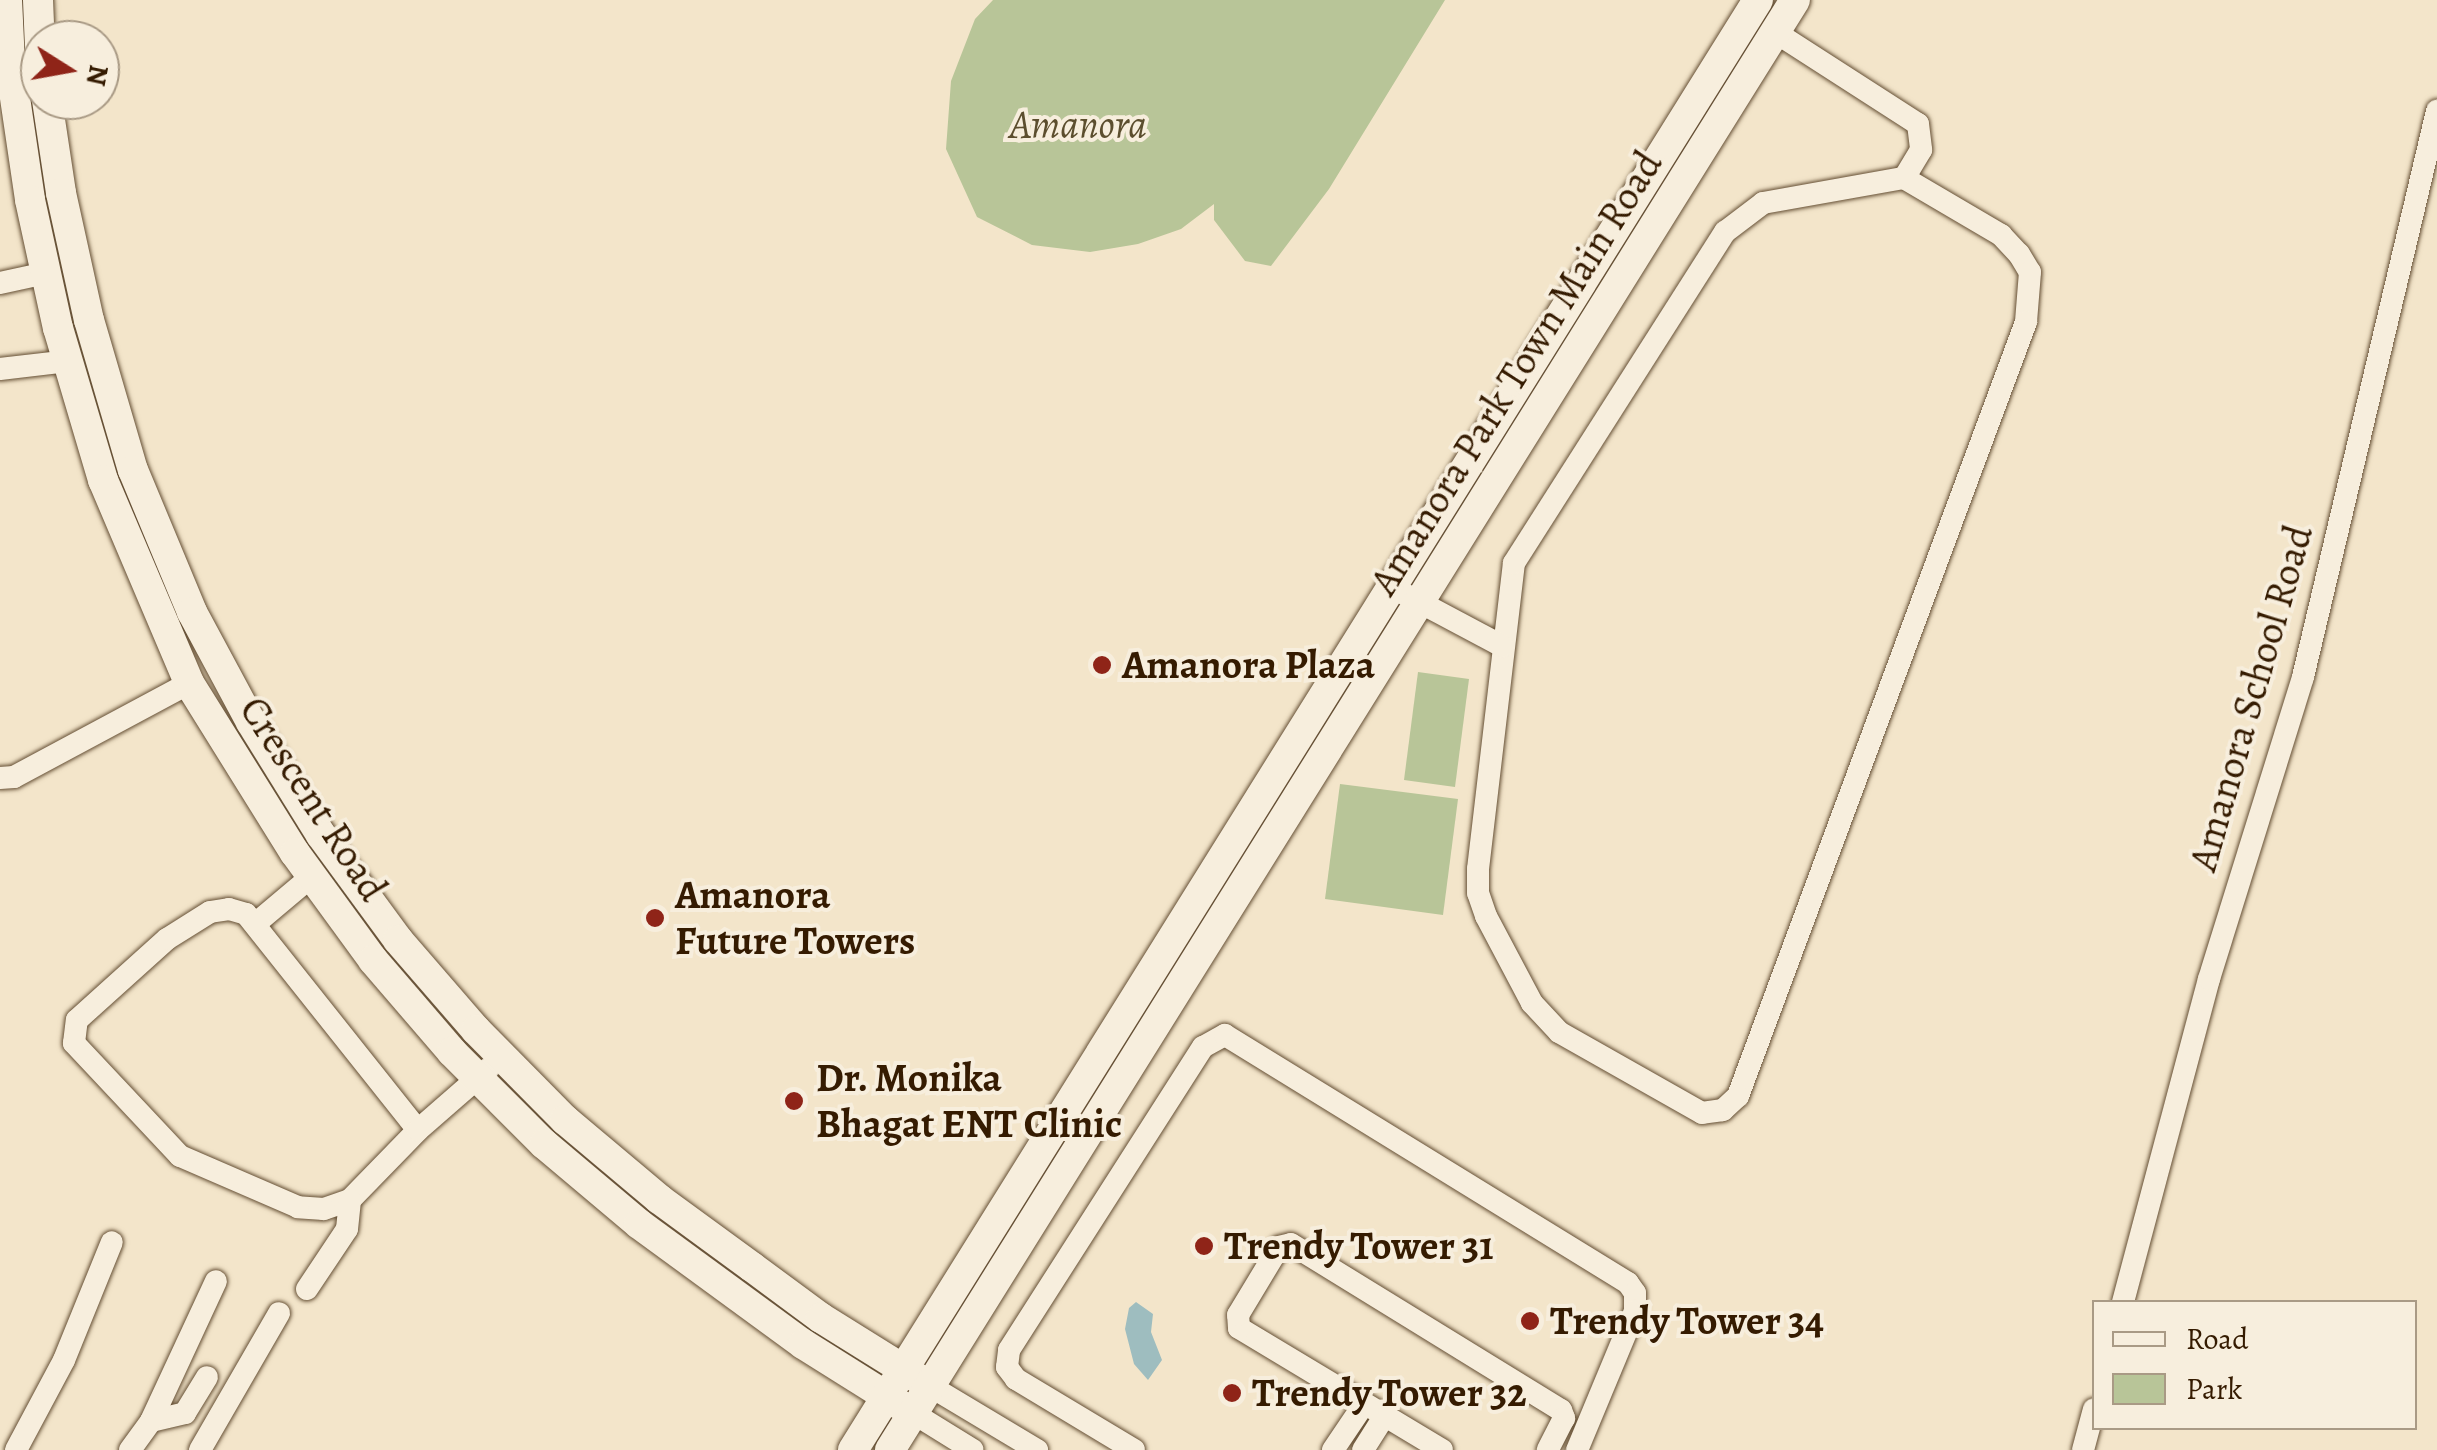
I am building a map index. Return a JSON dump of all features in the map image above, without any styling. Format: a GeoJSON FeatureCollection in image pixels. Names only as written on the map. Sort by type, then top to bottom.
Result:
{"type":"FeatureCollection","features":[{"type":"Feature","properties":{"kind":"main road","name":"Crescent Road"},"geometry":{"type":"LineString","coordinates":[[7,0],[30,200],[68,362],[104,480],[189,683],[312,876],[373,960],[478,1078],[544,1144],[639,1224],[803,1344],[913,1413]]}},
{"type":"Feature","properties":{"kind":"main road","name":"Amanora Park Town Main Road"},"geometry":{"type":"LineString","coordinates":[[852,1450],[1758,0]]}},
{"type":"Feature","properties":{"kind":"main road","name":"Amanora Park Town Main Road"},"geometry":{"type":"LineString","coordinates":[[890,1450],[1796,0]]}},
{"type":"Feature","properties":{"kind":"main road","name":"Crescent Road"},"geometry":{"type":"LineString","coordinates":[[50,120],[61,194],[89,320],[133,470],[192,612],[251,722],[322,834],[398,940],[565,1120],[659,1199],[821,1318],[930,1386]]}},
{"type":"Feature","properties":{"kind":"main road"},"geometry":{"type":"LineString","coordinates":[[30,200],[61,194]]}},
{"type":"Feature","properties":{"kind":"street"},"geometry":{"type":"LineString","coordinates":[[1775,32],[1918,124],[1921,150],[1904,178]]}},
{"type":"Feature","properties":{"kind":"street","name":"Amanora School Road"},"geometry":{"type":"LineString","coordinates":[[2124,1300],[2209,980],[2303,677],[2437,111]]}},
{"type":"Feature","properties":{"kind":"street"},"geometry":{"type":"LineString","coordinates":[[1904,178],[2001,235],[2020,254],[2030,272],[2026,322],[1738,1096],[1723,1110],[1702,1113],[1559,1032],[1532,1004],[1478,893],[1502,646],[1514,564],[1522,545],[1725,232],[1763,203],[1904,178]]}},
{"type":"Feature","properties":{"kind":"street"},"geometry":{"type":"LineString","coordinates":[[0,283],[46,274]]}},
{"type":"Feature","properties":{"kind":"street"},"geometry":{"type":"LineString","coordinates":[[0,369],[68,362]]}},
{"type":"Feature","properties":{"kind":"street"},"geometry":{"type":"LineString","coordinates":[[1391,587],[1502,646]]}},
{"type":"Feature","properties":{"kind":"street"},"geometry":{"type":"LineString","coordinates":[[0,778],[14,777],[189,683]]}},
{"type":"Feature","properties":{"kind":"street"},"geometry":{"type":"LineString","coordinates":[[254,924],[312,876]]}},
{"type":"Feature","properties":{"kind":"street"},"geometry":{"type":"LineString","coordinates":[[418,1130],[246,914],[229,909],[210,912],[167,939],[77,1020],[74,1043],[180,1156],[298,1206],[324,1209],[350,1200],[418,1130],[502,1056]]}},
{"type":"Feature","properties":{"kind":"street"},"geometry":{"type":"LineString","coordinates":[[1134,1450],[1016,1379],[1007,1367],[1008,1350],[1202,1047],[1225,1035],[1628,1283],[1636,1293],[1636,1311],[1577,1450]]}},
{"type":"Feature","properties":{"kind":"street"},"geometry":{"type":"LineString","coordinates":[[307,1289],[347,1229],[350,1200]]}},
{"type":"Feature","properties":{"kind":"street"},"geometry":{"type":"LineString","coordinates":[[16,1450],[64,1360],[112,1242]]}},
{"type":"Feature","properties":{"kind":"street"},"geometry":{"type":"LineString","coordinates":[[1442,1450],[1239,1328],[1238,1316],[1283,1243],[1561,1410],[1564,1418],[1548,1450]]}},
{"type":"Feature","properties":{"kind":"street"},"geometry":{"type":"LineString","coordinates":[[130,1450],[151,1420],[216,1281]]}},
{"type":"Feature","properties":{"kind":"street"},"geometry":{"type":"LineString","coordinates":[[200,1450],[279,1313]]}},
{"type":"Feature","properties":{"kind":"street"},"geometry":{"type":"LineString","coordinates":[[151,1420],[185,1413],[207,1377]]}},
{"type":"Feature","properties":{"kind":"street"},"geometry":{"type":"LineString","coordinates":[[930,1386],[1037,1450]]}},
{"type":"Feature","properties":{"kind":"street"},"geometry":{"type":"LineString","coordinates":[[1333,1450],[1375,1410]]}},
{"type":"Feature","properties":{"kind":"street"},"geometry":{"type":"LineString","coordinates":[[1363,1450],[1375,1410]]}},
{"type":"Feature","properties":{"kind":"street"},"geometry":{"type":"LineString","coordinates":[[913,1413],[973,1450]]}},
{"type":"Feature","properties":{"kind":"street"},"geometry":{"type":"LineString","coordinates":[[2083,1450],[2092,1416]]}},
{"type":"Feature","properties":{"kind":"green space","name":"Amanora"},"geometry":{"type":"Polygon","coordinates":[[[993,0],[1445,0],[1329,189],[1271,266],[1245,261],[1214,220],[1214,204],[1181,229],[1138,244],[1090,252],[1032,245],[977,217],[946,149],[951,81],[975,19],[993,0]]]}},
{"type":"Feature","properties":{"kind":"green space"},"geometry":{"type":"Polygon","coordinates":[[[1418,672],[1469,679],[1455,787],[1404,780],[1418,672]]]}},
{"type":"Feature","properties":{"kind":"green space"},"geometry":{"type":"Polygon","coordinates":[[[1340,784],[1458,799],[1443,915],[1325,899],[1340,784]]]}},
{"type":"Feature","properties":{"kind":"water"},"geometry":{"type":"Polygon","coordinates":[[[1136,1302],[1153,1314],[1151,1332],[1162,1360],[1148,1380],[1134,1364],[1125,1329],[1129,1308],[1136,1302]]]}},
{"type":"Feature","properties":{"kind":"place","name":"Amanora Plaza"},"geometry":{"type":"Point","coordinates":[1102,665]}},
{"type":"Feature","properties":{"kind":"place","name":"Amanora Future Towers"},"geometry":{"type":"Point","coordinates":[655,918]}},
{"type":"Feature","properties":{"kind":"place","name":"Dr. Monika Bhagat ENT Clinic"},"geometry":{"type":"Point","coordinates":[794,1101]}},
{"type":"Feature","properties":{"kind":"place","name":"Trendy Tower 31"},"geometry":{"type":"Point","coordinates":[1204,1246]}},
{"type":"Feature","properties":{"kind":"place","name":"Trendy Tower 34"},"geometry":{"type":"Point","coordinates":[1530,1321]}},
{"type":"Feature","properties":{"kind":"place","name":"Trendy Tower 32"},"geometry":{"type":"Point","coordinates":[1232,1393]}}]}
